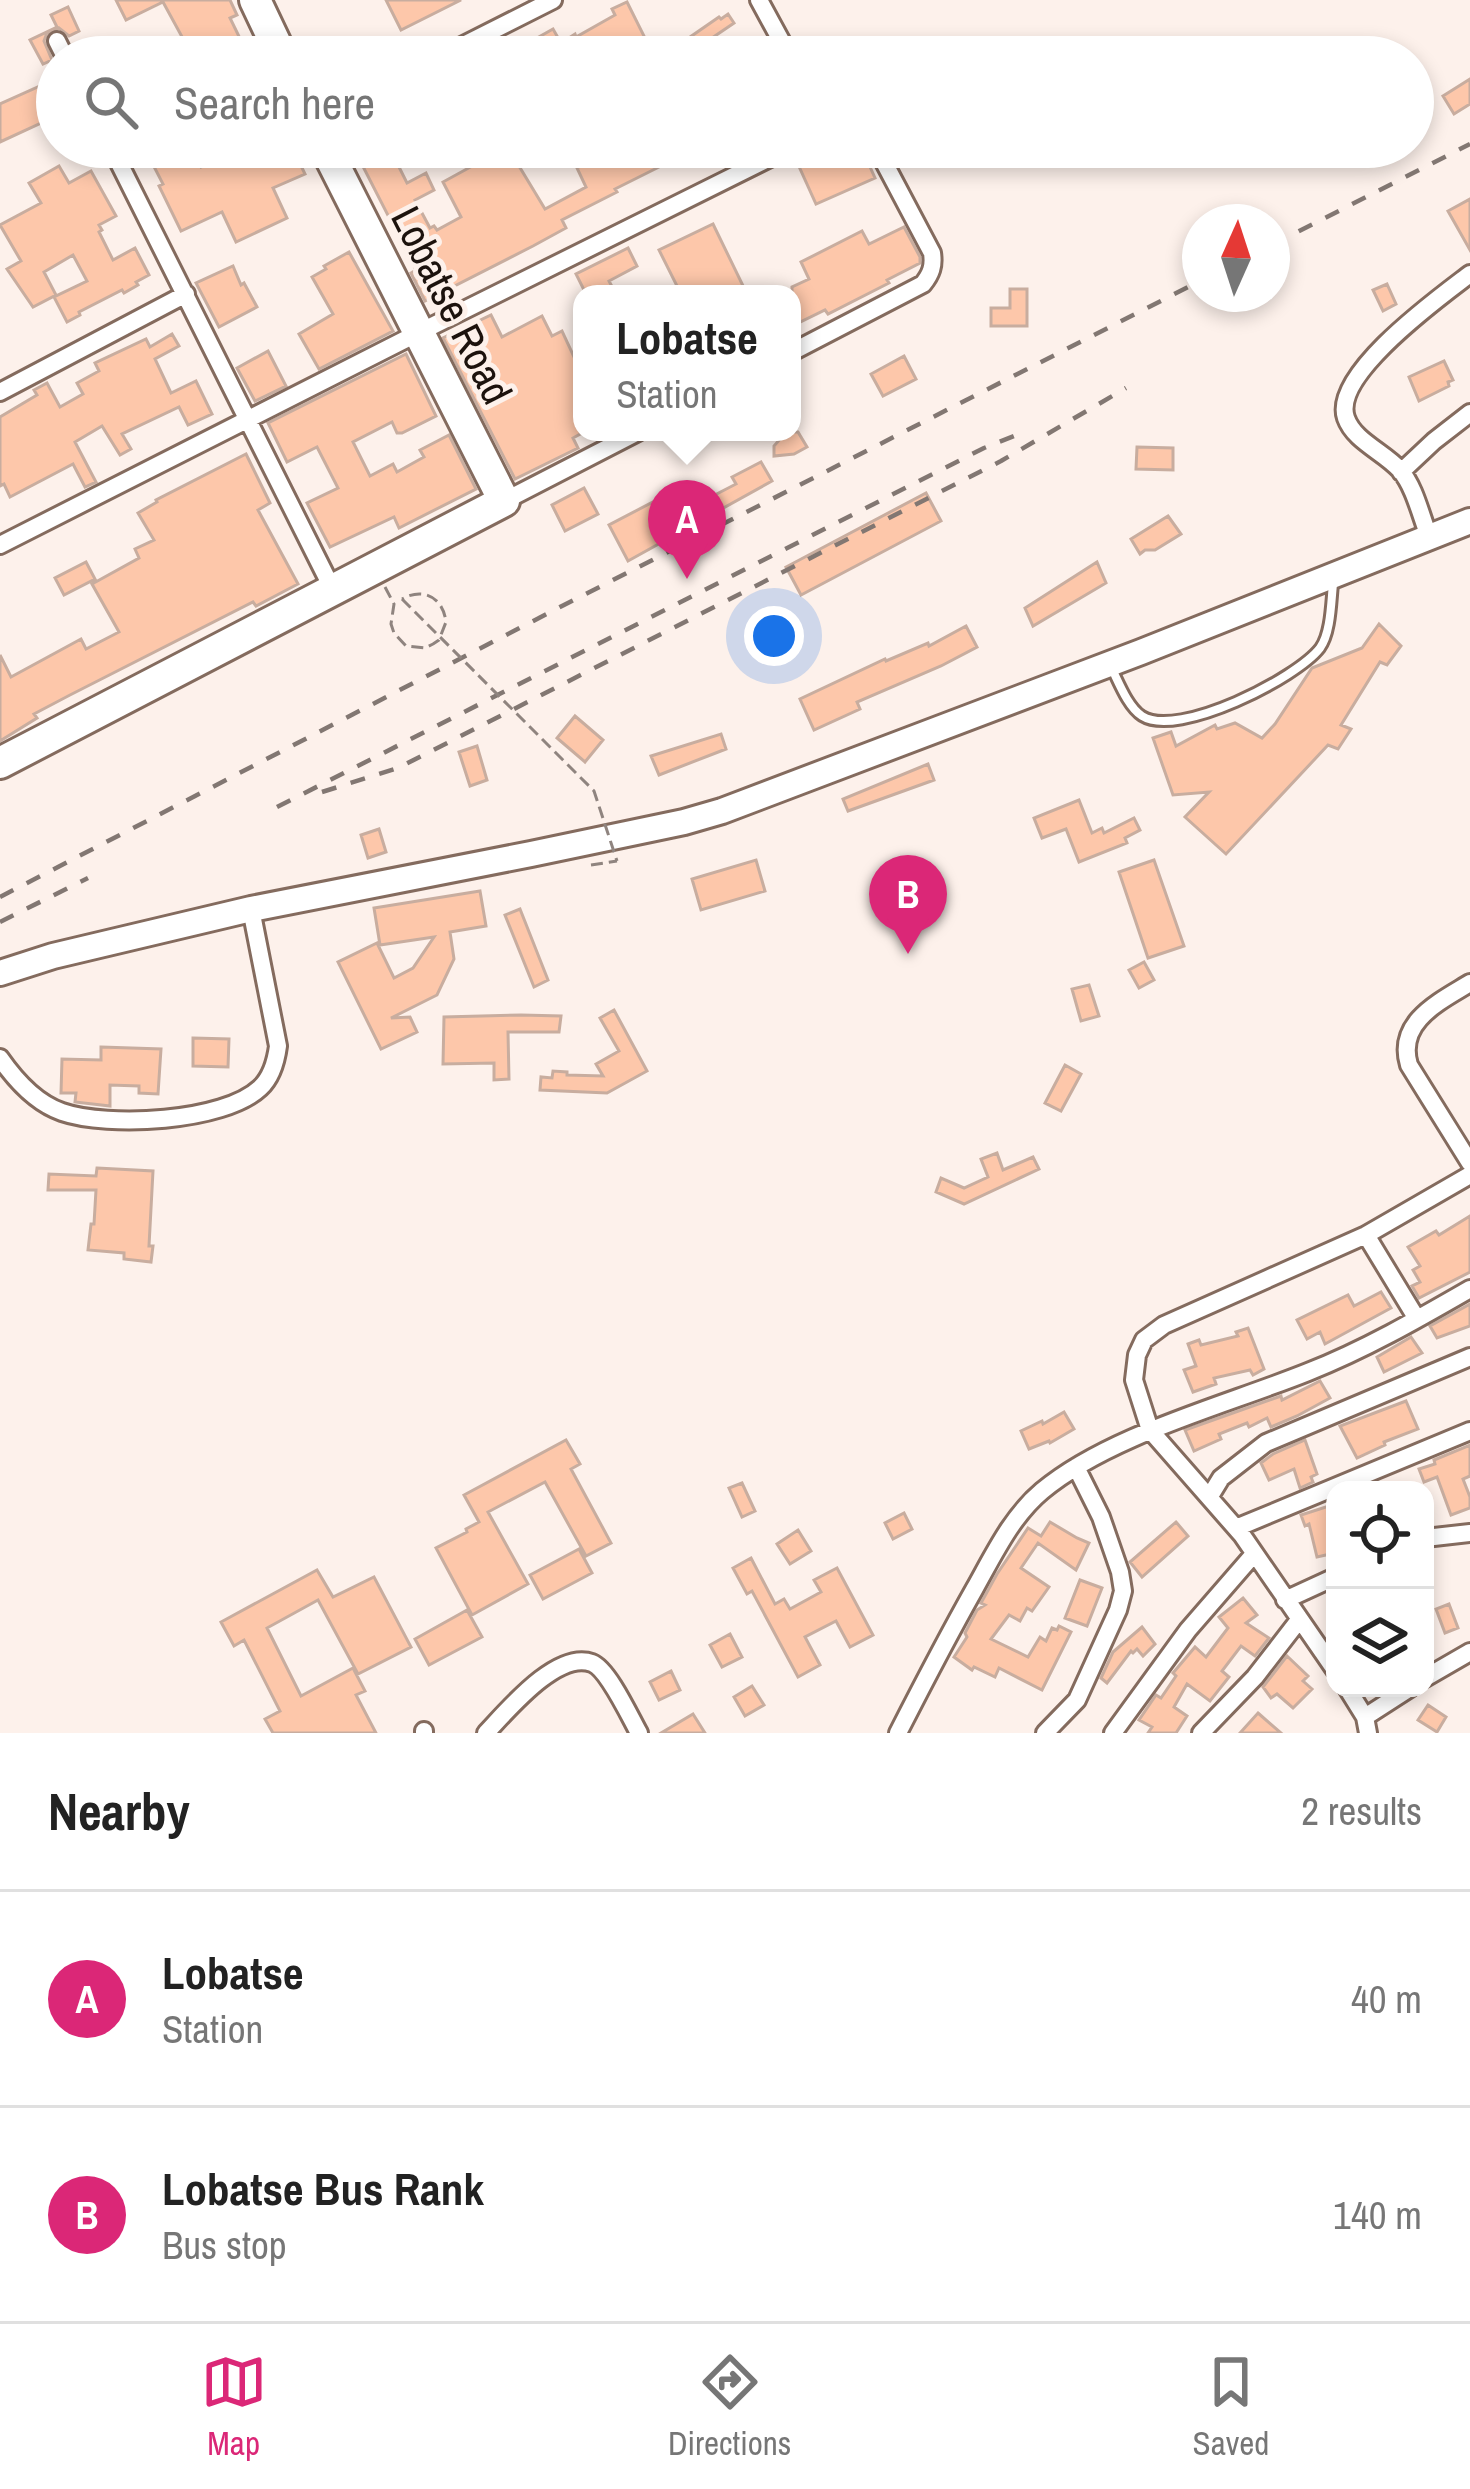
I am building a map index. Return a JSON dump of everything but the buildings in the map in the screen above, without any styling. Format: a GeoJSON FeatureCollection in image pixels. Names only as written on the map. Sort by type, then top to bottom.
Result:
{"type":"FeatureCollection","features":[{"type":"Feature","properties":{"kind":"highway"},"geometry":{"type":"LineString","coordinates":[[255,0],[272,36]]}},
{"type":"Feature","properties":{"kind":"highway","name":"Lobatse Road"},"geometry":{"type":"LineString","coordinates":[[336,168],[505,501]]}},
{"type":"Feature","properties":{"kind":"highway"},"geometry":{"type":"LineString","coordinates":[[0,763],[505,501]]}},
{"type":"Feature","properties":{"kind":"main road"},"geometry":{"type":"LineString","coordinates":[[0,973],[251,909],[707,816],[1470,521]]}},
{"type":"Feature","properties":{"kind":"street"},"geometry":{"type":"LineString","coordinates":[[482,36],[554,0]]}},
{"type":"Feature","properties":{"kind":"street"},"geometry":{"type":"LineString","coordinates":[[759,0],[779,36]]}},
{"type":"Feature","properties":{"kind":"street"},"geometry":{"type":"LineString","coordinates":[[122,168],[332,588]]}},
{"type":"Feature","properties":{"kind":"street"},"geometry":{"type":"LineString","coordinates":[[0,545],[750,168]]}},
{"type":"Feature","properties":{"kind":"street"},"geometry":{"type":"LineString","coordinates":[[801,347],[929,277],[932,254],[886,168]]}},
{"type":"Feature","properties":{"kind":"street"},"geometry":{"type":"LineString","coordinates":[[1430,538],[1407,479],[1352,428],[1345,416],[1347,396],[1399,329],[1470,274]]}},
{"type":"Feature","properties":{"kind":"street"},"geometry":{"type":"LineString","coordinates":[[0,392],[186,294]]}},
{"type":"Feature","properties":{"kind":"street"},"geometry":{"type":"LineString","coordinates":[[1402,472],[1470,413]]}},
{"type":"Feature","properties":{"kind":"street"},"geometry":{"type":"LineString","coordinates":[[505,501],[621,441]]}},
{"type":"Feature","properties":{"kind":"street"},"geometry":{"type":"LineString","coordinates":[[0,1058],[32,1095],[61,1112],[98,1119],[158,1121],[223,1106],[260,1089],[276,1062],[278,1046],[251,909]]}},
{"type":"Feature","properties":{"kind":"street"},"geometry":{"type":"LineString","coordinates":[[1470,982],[1413,1024],[1406,1048],[1409,1064],[1470,1162]]}},
{"type":"Feature","properties":{"kind":"street"},"geometry":{"type":"LineString","coordinates":[[1326,1658],[1236,1528],[1150,1430],[1134,1380],[1137,1355],[1144,1340],[1164,1325],[1366,1235],[1470,1175]]}},
{"type":"Feature","properties":{"kind":"street"},"geometry":{"type":"LineString","coordinates":[[1366,1235],[1417,1319]]}},
{"type":"Feature","properties":{"kind":"street"},"geometry":{"type":"LineString","coordinates":[[898,1733],[1000,1544],[1041,1492],[1076,1467],[1150,1430],[1311,1371],[1470,1288]]}},
{"type":"Feature","properties":{"kind":"street"},"geometry":{"type":"LineString","coordinates":[[1210,1496],[1221,1478],[1266,1443],[1470,1357]]}},
{"type":"Feature","properties":{"kind":"street"},"geometry":{"type":"LineString","coordinates":[[1236,1528],[1470,1430]]}},
{"type":"Feature","properties":{"kind":"street"},"geometry":{"type":"LineString","coordinates":[[1045,1733],[1077,1700],[1123,1591],[1101,1517],[1076,1467]]}},
{"type":"Feature","properties":{"kind":"street"},"geometry":{"type":"LineString","coordinates":[[1434,1537],[1470,1533]]}},
{"type":"Feature","properties":{"kind":"street"},"geometry":{"type":"LineString","coordinates":[[1113,1733],[1188,1630],[1254,1554]]}},
{"type":"Feature","properties":{"kind":"street"},"geometry":{"type":"LineString","coordinates":[[1285,1600],[1326,1581]]}},
{"type":"Feature","properties":{"kind":"street"},"geometry":{"type":"LineString","coordinates":[[1201,1733],[1255,1677],[1299,1620]]}},
{"type":"Feature","properties":{"kind":"street"},"geometry":{"type":"LineString","coordinates":[[1434,1673],[1470,1652]]}},
{"type":"Feature","properties":{"kind":"street"},"geometry":{"type":"LineString","coordinates":[[486,1733],[551,1671],[575,1662],[592,1662],[603,1672],[639,1733]]}},
{"type":"Feature","properties":{"kind":"street"},"geometry":{"type":"LineString","coordinates":[[1352,1697],[1366,1725],[1399,1697]]}},
{"type":"Feature","properties":{"kind":"lane"},"geometry":{"type":"LineString","coordinates":[[1109,664],[1142,716],[1178,720],[1215,712],[1285,675],[1323,646],[1334,576]]}},
{"type":"Feature","properties":{"kind":"path"},"geometry":{"type":"LineString","coordinates":[[375,567],[394,604],[391,624],[399,640],[416,648],[439,640],[446,622],[441,605],[427,595],[401,599],[594,791],[617,861]]}},
{"type":"Feature","properties":{"kind":"railway"},"geometry":{"type":"LineString","coordinates":[[1434,162],[1470,144]]}},
{"type":"Feature","properties":{"kind":"railway"},"geometry":{"type":"LineString","coordinates":[[1290,236],[1423,168]]}},
{"type":"Feature","properties":{"kind":"railway"},"geometry":{"type":"LineString","coordinates":[[0,897],[1182,290]]}},
{"type":"Feature","properties":{"kind":"railway"},"geometry":{"type":"LineString","coordinates":[[322,792],[398,768],[1001,461],[1126,388]]}},
{"type":"Feature","properties":{"kind":"railway"},"geometry":{"type":"LineString","coordinates":[[277,807],[984,448],[1024,432]]}},
{"type":"Feature","properties":{"kind":"railway"},"geometry":{"type":"LineString","coordinates":[[0,922],[88,878]]}},
{"type":"Feature","properties":{"kind":"place","name":"Lobatse"},"geometry":{"type":"Point","coordinates":[687,579]}},
{"type":"Feature","properties":{"kind":"place","name":"Lobatse Bus Rank"},"geometry":{"type":"Point","coordinates":[908,954]}}]}
